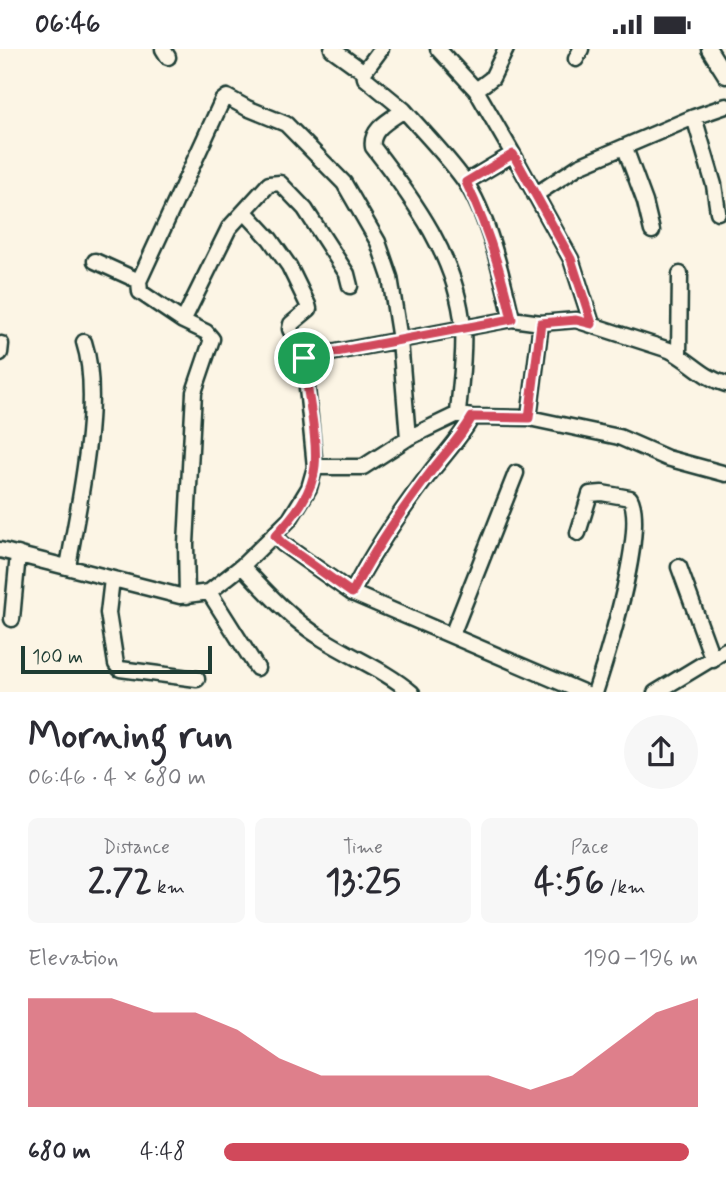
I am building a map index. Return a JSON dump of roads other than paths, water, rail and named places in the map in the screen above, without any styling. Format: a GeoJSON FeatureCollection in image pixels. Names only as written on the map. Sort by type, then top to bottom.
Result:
{"type":"FeatureCollection","features":[{"type":"Feature","properties":{"kind":"street"},"geometry":{"type":"LineString","coordinates":[[332,49],[364,72],[365,78],[404,110],[466,182],[479,208],[500,267],[512,319]]}},
{"type":"Feature","properties":{"kind":"street"},"geometry":{"type":"LineString","coordinates":[[364,72],[381,49]]}},
{"type":"Feature","properties":{"kind":"street"},"geometry":{"type":"LineString","coordinates":[[438,49],[476,90],[513,154],[571,259],[592,324]]}},
{"type":"Feature","properties":{"kind":"street"},"geometry":{"type":"LineString","coordinates":[[476,90],[492,78],[506,49]]}},
{"type":"Feature","properties":{"kind":"street"},"geometry":{"type":"LineString","coordinates":[[709,49],[726,76]]}},
{"type":"Feature","properties":{"kind":"street"},"geometry":{"type":"LineString","coordinates":[[187,596],[186,544],[194,392],[212,343],[206,332],[183,321],[140,292],[139,281],[222,100],[227,97],[286,124],[344,183],[378,242],[390,277],[400,340],[408,437]]}},
{"type":"Feature","properties":{"kind":"street"},"geometry":{"type":"LineString","coordinates":[[535,195],[579,166],[694,117],[726,107]]}},
{"type":"Feature","properties":{"kind":"street"},"geometry":{"type":"LineString","coordinates":[[352,593],[368,561],[434,469],[462,435],[465,415],[463,327],[456,290],[440,247],[418,208],[373,147],[371,140],[374,132],[404,110]]}},
{"type":"Feature","properties":{"kind":"street"},"geometry":{"type":"LineString","coordinates":[[694,117],[714,185],[718,212]]}},
{"type":"Feature","properties":{"kind":"street"},"geometry":{"type":"LineString","coordinates":[[625,148],[645,202],[652,231]]}},
{"type":"Feature","properties":{"kind":"street"},"geometry":{"type":"LineString","coordinates":[[466,182],[513,154]]}},
{"type":"Feature","properties":{"kind":"street"},"geometry":{"type":"LineString","coordinates":[[183,321],[229,228],[269,184],[280,183],[305,209],[347,274],[350,286]]}},
{"type":"Feature","properties":{"kind":"street"},"geometry":{"type":"LineString","coordinates":[[0,550],[187,596],[209,592],[242,566],[275,536],[300,503],[309,488],[315,467],[304,358],[290,330],[291,324],[309,309],[289,265],[245,212]]}},
{"type":"Feature","properties":{"kind":"street"},"geometry":{"type":"LineString","coordinates":[[94,261],[139,281]]}},
{"type":"Feature","properties":{"kind":"street"},"geometry":{"type":"LineString","coordinates":[[678,355],[680,274]]}},
{"type":"Feature","properties":{"kind":"street"},"geometry":{"type":"LineString","coordinates":[[304,358],[512,319],[541,323],[576,320],[678,355],[714,381],[726,384]]}},
{"type":"Feature","properties":{"kind":"street"},"geometry":{"type":"LineString","coordinates":[[529,418],[541,323]]}},
{"type":"Feature","properties":{"kind":"street"},"geometry":{"type":"LineString","coordinates":[[68,567],[85,467],[91,399],[84,342]]}},
{"type":"Feature","properties":{"kind":"street"},"geometry":{"type":"LineString","coordinates":[[315,467],[363,467],[408,437],[465,415],[529,418],[619,437],[667,458],[726,474]]}},
{"type":"Feature","properties":{"kind":"street"},"geometry":{"type":"LineString","coordinates":[[452,635],[516,473]]}},
{"type":"Feature","properties":{"kind":"street"},"geometry":{"type":"LineString","coordinates":[[578,533],[590,494],[602,493],[630,498],[635,512],[633,541],[620,607],[595,692]]}},
{"type":"Feature","properties":{"kind":"street"},"geometry":{"type":"LineString","coordinates":[[275,536],[352,593],[585,692]]}},
{"type":"Feature","properties":{"kind":"street"},"geometry":{"type":"LineString","coordinates":[[12,619],[18,554]]}},
{"type":"Feature","properties":{"kind":"street"},"geometry":{"type":"LineString","coordinates":[[242,566],[285,611],[322,639],[394,678],[412,692]]}},
{"type":"Feature","properties":{"kind":"street"},"geometry":{"type":"LineString","coordinates":[[679,567],[713,660]]}},
{"type":"Feature","properties":{"kind":"street"},"geometry":{"type":"LineString","coordinates":[[111,579],[108,613],[116,664],[121,669],[197,679]]}},
{"type":"Feature","properties":{"kind":"street"},"geometry":{"type":"LineString","coordinates":[[209,592],[257,668]]}},
{"type":"Feature","properties":{"kind":"street"},"geometry":{"type":"LineString","coordinates":[[655,692],[726,650]]}}]}
